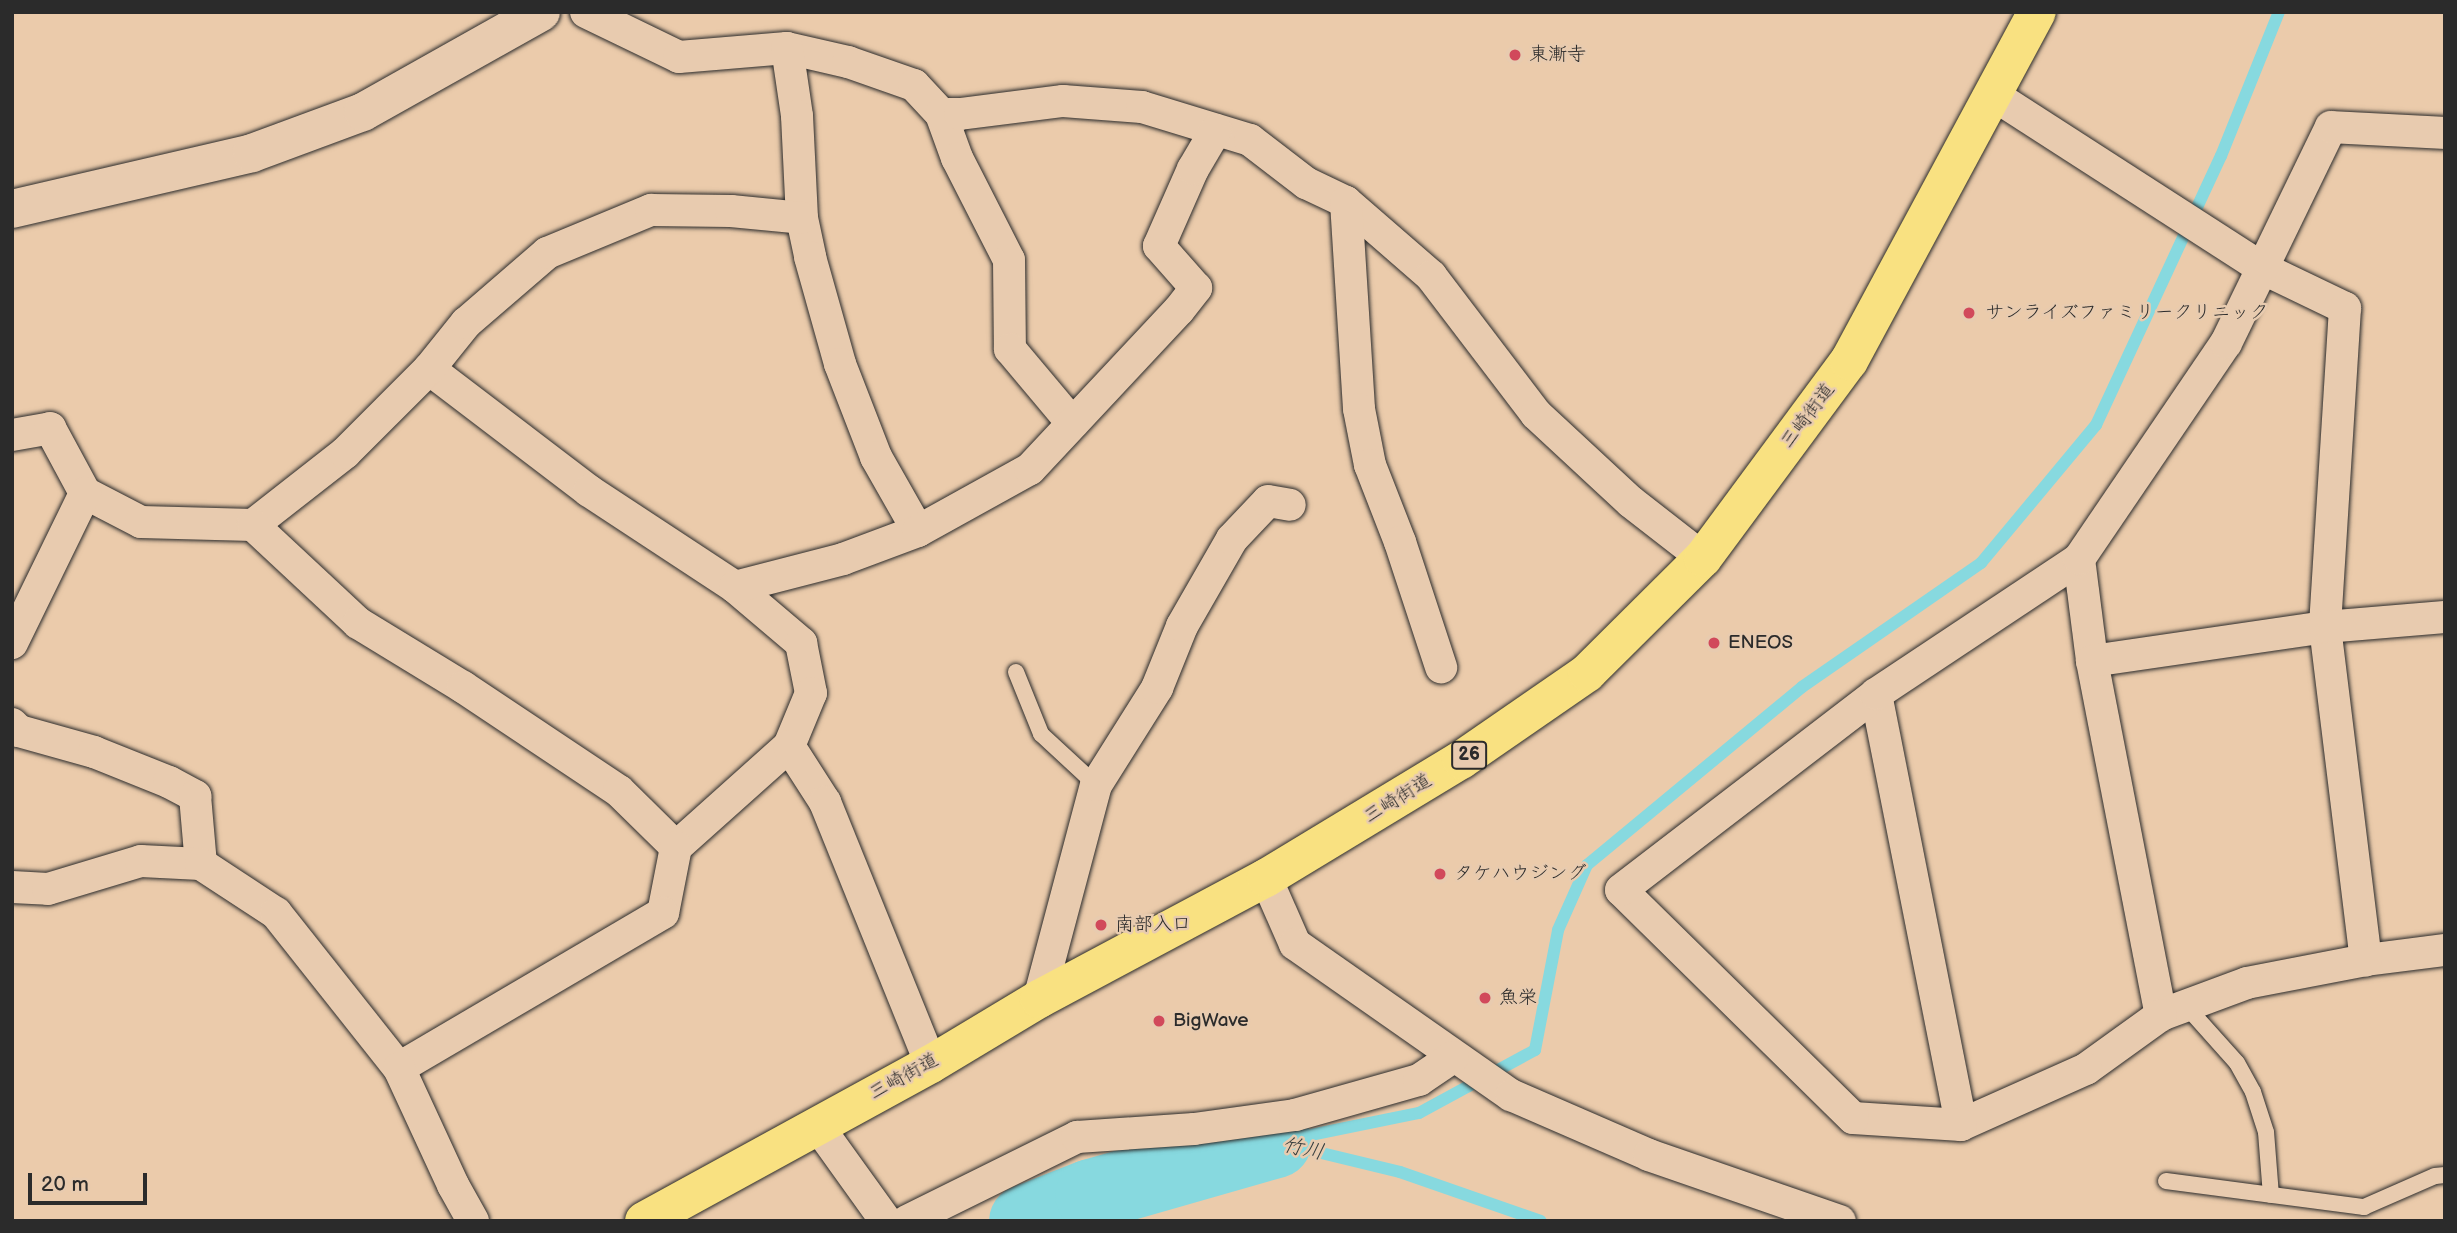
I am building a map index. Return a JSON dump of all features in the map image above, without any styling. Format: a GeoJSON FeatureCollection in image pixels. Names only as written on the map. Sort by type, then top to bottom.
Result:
{"type":"FeatureCollection","features":[{"type":"Feature","properties":{"kind":"main road","name":"三崎街道"},"geometry":{"type":"LineString","coordinates":[[644,1221],[931,1064],[1039,999],[1266,878],[1461,760],[1587,673],[1703,558],[1849,361],[2037,12]]}},
{"type":"Feature","properties":{"kind":"street"},"geometry":{"type":"LineString","coordinates":[[12,209],[252,153],[363,112],[541,12]]}},
{"type":"Feature","properties":{"kind":"street"},"geometry":{"type":"LineString","coordinates":[[586,12],[679,57],[787,48],[848,62],[914,85],[941,114],[957,158],[1009,260],[1010,349],[1072,423]]}},
{"type":"Feature","properties":{"kind":"street"},"geometry":{"type":"LineString","coordinates":[[787,48],[797,116],[802,218],[840,364],[876,457],[918,531]]}},
{"type":"Feature","properties":{"kind":"street"},"geometry":{"type":"LineString","coordinates":[[1992,94],[2169,211],[2264,269],[2346,308],[2325,627],[2366,960]]}},
{"type":"Feature","properties":{"kind":"street"},"geometry":{"type":"LineString","coordinates":[[941,114],[1063,101],[1142,107],[1250,140],[1306,183],[1346,202],[1431,276],[1536,414],[1631,502],[1703,558]]}},
{"type":"Feature","properties":{"kind":"street"},"geometry":{"type":"LineString","coordinates":[[2445,134],[2331,127],[2226,343],[2078,558],[1876,694],[1621,890],[1853,1118],[1961,1125],[2086,1069],[2173,1010],[2247,983],[2366,960],[2445,950]]}},
{"type":"Feature","properties":{"kind":"street"},"geometry":{"type":"LineString","coordinates":[[735,587],[843,559],[918,531],[1030,468],[1179,310],[1196,288],[1159,246],[1193,169],[1216,130]]}},
{"type":"Feature","properties":{"kind":"street"},"geometry":{"type":"LineString","coordinates":[[1346,202],[1359,409],[1370,465],[1400,541],[1441,667]]}},
{"type":"Feature","properties":{"kind":"street"},"geometry":{"type":"LineString","coordinates":[[12,435],[50,428],[85,493],[141,522],[253,526],[345,453],[429,369],[466,323],[547,253],[651,210],[732,211],[802,218]]}},
{"type":"Feature","properties":{"kind":"street"},"geometry":{"type":"LineString","coordinates":[[399,1068],[663,913],[676,847],[789,746],[811,693],[801,643],[735,587],[589,491],[429,369]]}},
{"type":"Feature","properties":{"kind":"street"},"geometry":{"type":"LineString","coordinates":[[12,643],[85,493]]}},
{"type":"Feature","properties":{"kind":"street"},"geometry":{"type":"LineString","coordinates":[[1039,999],[1096,785],[1157,688],[1182,626],[1232,539],[1268,501],[1290,505]]}},
{"type":"Feature","properties":{"kind":"street"},"geometry":{"type":"LineString","coordinates":[[253,526],[358,623],[463,687],[619,791],[676,847]]}},
{"type":"Feature","properties":{"kind":"street"},"geometry":{"type":"LineString","coordinates":[[2078,558],[2092,661],[2173,1010]]}},
{"type":"Feature","properties":{"kind":"street"},"geometry":{"type":"LineString","coordinates":[[2092,661],[2325,627],[2445,617]]}},
{"type":"Feature","properties":{"kind":"street"},"geometry":{"type":"LineString","coordinates":[[1876,694],[1961,1125]]}},
{"type":"Feature","properties":{"kind":"street"},"geometry":{"type":"LineString","coordinates":[[12,724],[19,731],[94,752],[169,782],[195,796],[201,864]]}},
{"type":"Feature","properties":{"kind":"street"},"geometry":{"type":"LineString","coordinates":[[789,746],[825,802],[931,1064]]}},
{"type":"Feature","properties":{"kind":"street"},"geometry":{"type":"LineString","coordinates":[[12,887],[48,889],[141,861],[201,864],[276,913],[399,1068],[453,1185],[473,1221]]}},
{"type":"Feature","properties":{"kind":"street"},"geometry":{"type":"LineString","coordinates":[[1266,878],[1295,944],[1511,1095],[1649,1155],[1840,1221]]}},
{"type":"Feature","properties":{"kind":"street"},"geometry":{"type":"LineString","coordinates":[[907,1221],[1077,1137],[1194,1129],[1295,1115],[1419,1080],[1453,1057]]}},
{"type":"Feature","properties":{"kind":"street"},"geometry":{"type":"LineString","coordinates":[[817,1125],[886,1221]]}},
{"type":"Feature","properties":{"kind":"lane"},"geometry":{"type":"LineString","coordinates":[[1016,672],[1041,734],[1096,785]]}},
{"type":"Feature","properties":{"kind":"lane"},"geometry":{"type":"LineString","coordinates":[[2173,1010],[2238,1063],[2253,1092],[2266,1132],[2271,1195]]}},
{"type":"Feature","properties":{"kind":"lane"},"geometry":{"type":"LineString","coordinates":[[2166,1181],[2364,1207],[2435,1176],[2445,1175]]}},
{"type":"Feature","properties":{"kind":"waterway"},"geometry":{"type":"LineString","coordinates":[[1276,1142],[1419,1113],[1535,1050],[1558,930],[1587,865],[1802,687],[1981,563],[2096,425],[2221,156],[2279,12]]}},
{"type":"Feature","properties":{"kind":"waterway","name":"竹川"},"geometry":{"type":"LineString","coordinates":[[1025,1221],[1091,1195],[1276,1142]]}},
{"type":"Feature","properties":{"kind":"waterway","name":"竹川"},"geometry":{"type":"LineString","coordinates":[[1280,1143],[1400,1172],[1541,1221]]}},
{"type":"Feature","properties":{"kind":"place","name":"東漸寺"},"geometry":{"type":"Point","coordinates":[1515,55]}},
{"type":"Feature","properties":{"kind":"place","name":"サンライズファミリークリニック"},"geometry":{"type":"Point","coordinates":[1969,313]}},
{"type":"Feature","properties":{"kind":"place","name":"ENEOS"},"geometry":{"type":"Point","coordinates":[1714,643]}},
{"type":"Feature","properties":{"kind":"place","name":"タケハウジング"},"geometry":{"type":"Point","coordinates":[1440,874]}},
{"type":"Feature","properties":{"kind":"place","name":"南部入口"},"geometry":{"type":"Point","coordinates":[1101,925]}},
{"type":"Feature","properties":{"kind":"place","name":"魚栄"},"geometry":{"type":"Point","coordinates":[1485,998]}},
{"type":"Feature","properties":{"kind":"place","name":"BigWave"},"geometry":{"type":"Point","coordinates":[1159,1021]}}]}
